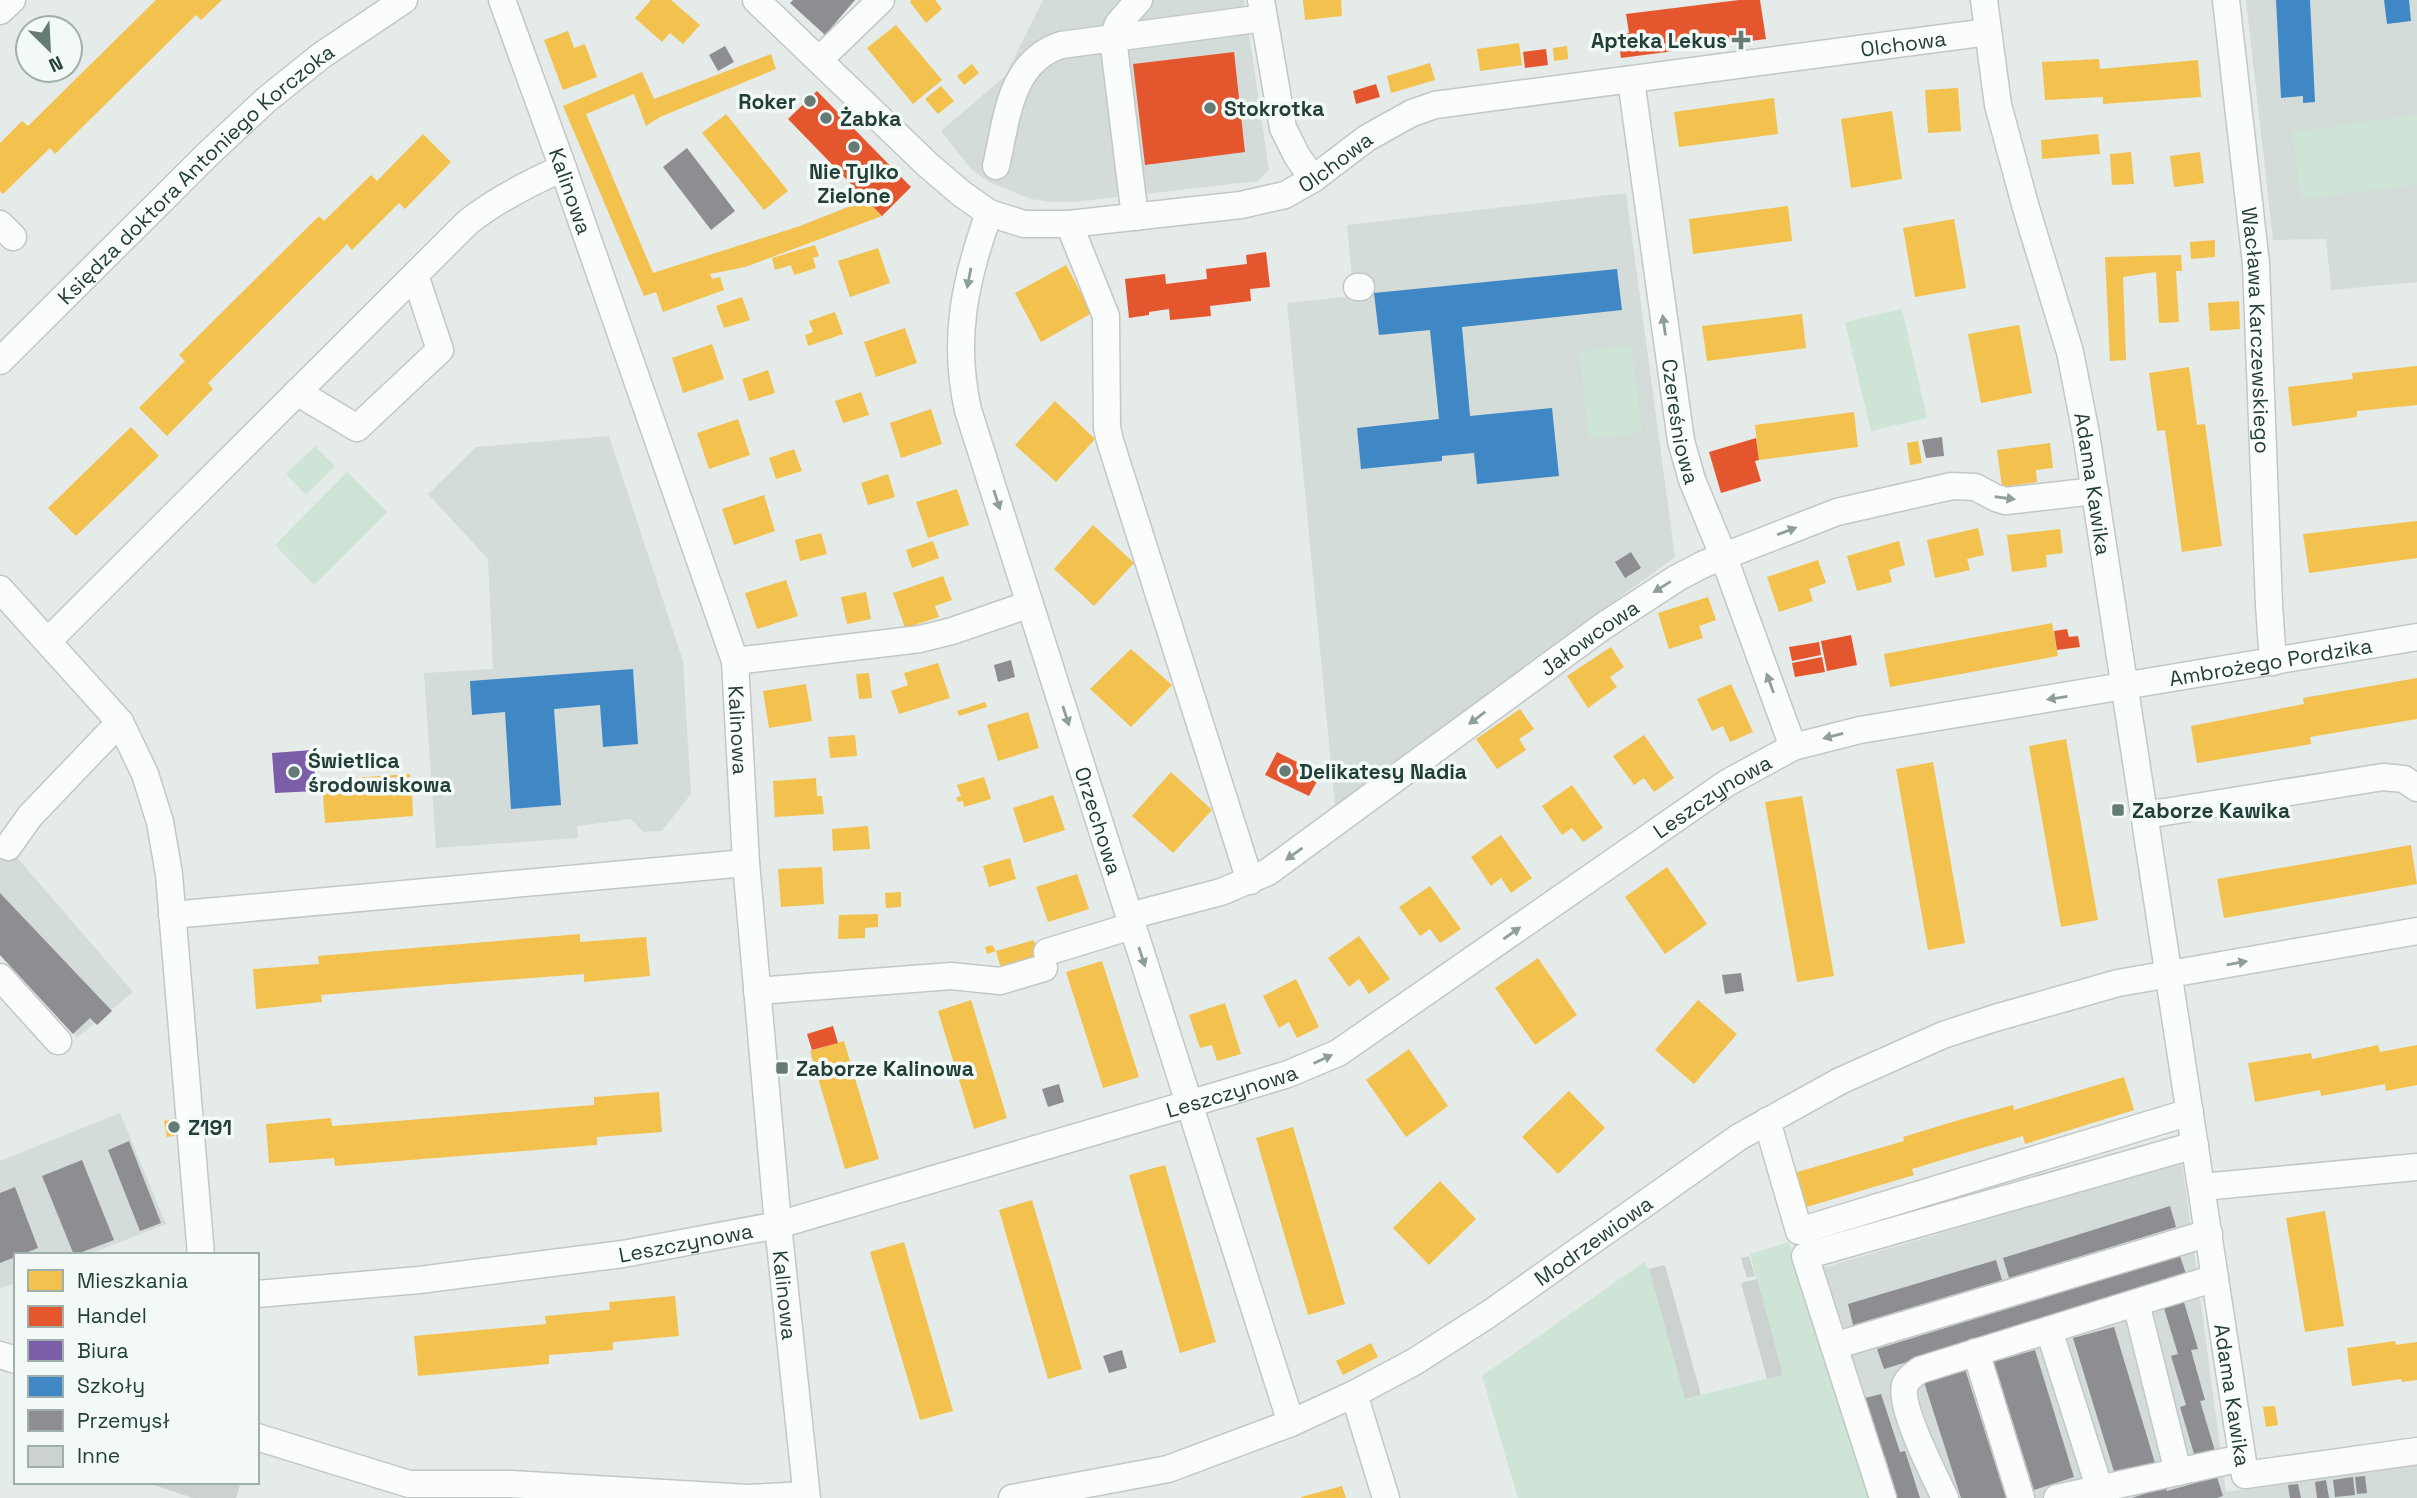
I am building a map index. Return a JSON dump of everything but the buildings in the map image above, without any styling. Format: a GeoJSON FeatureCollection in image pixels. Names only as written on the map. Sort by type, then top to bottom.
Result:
{"type":"FeatureCollection","features":[{"type":"Feature","properties":{"kind":"street"},"geometry":{"type":"LineString","coordinates":[[0,11],[12,0]]}},
{"type":"Feature","properties":{"kind":"street","name":"Księdza doktora Antoniego Korczoka"},"geometry":{"type":"LineString","coordinates":[[0,361],[266,100],[322,55],[404,0]]}},
{"type":"Feature","properties":{"kind":"street","name":"Kalinowa"},"geometry":{"type":"LineString","coordinates":[[502,0],[735,662],[746,863],[778,1225],[806,1497]]}},
{"type":"Feature","properties":{"kind":"street","name":"Olchowa"},"geometry":{"type":"LineString","coordinates":[[756,0],[928,165],[962,194],[989,213],[1024,224],[1069,224],[1135,217],[1261,202],[1285,195],[1313,179],[1367,138],[1412,113],[1435,104],[1988,32]]}},
{"type":"Feature","properties":{"kind":"street"},"geometry":{"type":"LineString","coordinates":[[820,59],[881,0]]}},
{"type":"Feature","properties":{"kind":"street"},"geometry":{"type":"LineString","coordinates":[[1135,217],[1113,38],[1118,24],[1139,0]]}},
{"type":"Feature","properties":{"kind":"street","name":"Adama Kawika"},"geometry":{"type":"LineString","coordinates":[[1984,0],[1998,105],[2070,352],[2095,491],[2245,1477],[2417,1451]]}},
{"type":"Feature","properties":{"kind":"street","name":"Wacława Karczewskiego"},"geometry":{"type":"LineString","coordinates":[[2226,0],[2256,264],[2273,663]]}},
{"type":"Feature","properties":{"kind":"street"},"geometry":{"type":"LineString","coordinates":[[996,166],[1021,74],[1033,59],[1047,50],[1061,45],[1113,38],[1262,9],[1283,128],[1297,156],[1313,179]]}},
{"type":"Feature","properties":{"kind":"street","name":"Czereśniowa"},"geometry":{"type":"LineString","coordinates":[[1631,80],[1681,441],[1692,480],[1723,555],[1793,747]]}},
{"type":"Feature","properties":{"kind":"street"},"geometry":{"type":"LineString","coordinates":[[48,641],[468,222],[522,185],[563,167]]}},
{"type":"Feature","properties":{"kind":"street","name":"Orzechowa"},"geometry":{"type":"LineString","coordinates":[[989,213],[970,271],[961,324],[961,379],[968,410],[1291,1423]]}},
{"type":"Feature","properties":{"kind":"street"},"geometry":{"type":"LineString","coordinates":[[1069,224],[1106,316],[1107,428],[1110,441],[1250,881]]}},
{"type":"Feature","properties":{"kind":"street"},"geometry":{"type":"LineString","coordinates":[[297,392],[356,428],[440,350],[415,275]]}},
{"type":"Feature","properties":{"kind":"street","name":"Jałowcowa"},"geometry":{"type":"LineString","coordinates":[[757,990],[951,976],[1000,981],[1131,921],[1221,892],[1268,872],[1602,626],[1677,578],[1723,555],[1837,512],[1952,486],[1975,487],[2006,500],[2095,491]]}},
{"type":"Feature","properties":{"kind":"street"},"geometry":{"type":"LineString","coordinates":[[0,589],[120,722],[145,774],[160,822],[169,874],[201,1253]]}},
{"type":"Feature","properties":{"kind":"street"},"geometry":{"type":"LineString","coordinates":[[735,662],[920,639],[1030,604]]}},
{"type":"Feature","properties":{"kind":"street","name":"Ambrożego Pordzika"},"geometry":{"type":"LineString","coordinates":[[2125,687],[2417,637]]}},
{"type":"Feature","properties":{"kind":"street","name":"Leszczynowa"},"geometry":{"type":"LineString","coordinates":[[259,1294],[419,1280],[623,1254],[778,1225],[1288,1074],[1338,1053],[1727,783],[1793,747],[1860,730],[2125,687]]}},
{"type":"Feature","properties":{"kind":"street"},"geometry":{"type":"LineString","coordinates":[[8,847],[30,816],[120,722]]}},
{"type":"Feature","properties":{"kind":"street"},"geometry":{"type":"LineString","coordinates":[[2146,816],[2383,777],[2404,779],[2417,788]]}},
{"type":"Feature","properties":{"kind":"street"},"geometry":{"type":"LineString","coordinates":[[172,915],[746,863]]}},
{"type":"Feature","properties":{"kind":"street"},"geometry":{"type":"LineString","coordinates":[[2170,974],[2417,931]]}},
{"type":"Feature","properties":{"kind":"street","name":"Modrzewiowa"},"geometry":{"type":"LineString","coordinates":[[1012,1498],[1168,1469],[1291,1423],[1414,1362],[1489,1314],[1739,1137],[1840,1081],[1943,1035],[2119,983],[2170,974]]}},
{"type":"Feature","properties":{"kind":"street"},"geometry":{"type":"LineString","coordinates":[[0,977],[58,1041]]}},
{"type":"Feature","properties":{"kind":"street"},"geometry":{"type":"LineString","coordinates":[[1767,1121],[1799,1231],[2190,1112]]}},
{"type":"Feature","properties":{"kind":"street"},"geometry":{"type":"LineString","coordinates":[[1883,1498],[1805,1256],[2195,1145]]}},
{"type":"Feature","properties":{"kind":"street"},"geometry":{"type":"LineString","coordinates":[[2202,1187],[2417,1167]]}},
{"type":"Feature","properties":{"kind":"street"},"geometry":{"type":"LineString","coordinates":[[1834,1346],[2209,1233]]}},
{"type":"Feature","properties":{"kind":"street"},"geometry":{"type":"LineString","coordinates":[[1945,1498],[1905,1399],[1904,1387],[1909,1378],[1920,1370],[2216,1278]]}},
{"type":"Feature","properties":{"kind":"street"},"geometry":{"type":"LineString","coordinates":[[2136,1303],[2178,1472]]}},
{"type":"Feature","properties":{"kind":"street"},"geometry":{"type":"LineString","coordinates":[[2049,1330],[2099,1487]]}},
{"type":"Feature","properties":{"kind":"street"},"geometry":{"type":"LineString","coordinates":[[1976,1352],[2021,1498]]}},
{"type":"Feature","properties":{"kind":"street"},"geometry":{"type":"LineString","coordinates":[[1354,1394],[1386,1498]]}},
{"type":"Feature","properties":{"kind":"street"},"geometry":{"type":"LineString","coordinates":[[259,1438],[409,1485],[511,1484],[748,1498],[806,1497]]}},
{"type":"Feature","properties":{"kind":"street"},"geometry":{"type":"LineString","coordinates":[[2057,1498],[2178,1472],[2245,1477]]}},
{"type":"Feature","properties":{"kind":"shaded area"},"geometry":{"type":"Polygon","coordinates":[[[1043,0],[1244,0],[1269,170],[1258,181],[1074,202],[1051,202],[1031,199],[991,183],[971,169],[941,131],[1005,76],[1043,0]]]}},
{"type":"Feature","properties":{"kind":"shaded area"},"geometry":{"type":"Polygon","coordinates":[[[2246,0],[2417,0],[2417,282],[2331,290],[2326,239],[2273,240],[2246,0]]]}},
{"type":"Feature","properties":{"kind":"shaded area"},"geometry":{"type":"Polygon","coordinates":[[[1626,193],[1675,557],[1335,806],[1287,303],[1354,296],[1347,225],[1626,193]]]}},
{"type":"Feature","properties":{"kind":"shaded area"},"geometry":{"type":"Polygon","coordinates":[[[609,436],[683,661],[691,794],[662,831],[643,832],[631,819],[577,826],[578,838],[436,848],[424,673],[493,669],[488,559],[428,494],[476,447],[609,436]]]}},
{"type":"Feature","properties":{"kind":"shaded area"},"geometry":{"type":"Polygon","coordinates":[[[8,847],[133,992],[77,1038],[0,955],[0,848],[8,847]]]}},
{"type":"Feature","properties":{"kind":"shaded area"},"geometry":{"type":"Polygon","coordinates":[[[120,1113],[166,1224],[92,1253],[14,1253],[14,1284],[0,1288],[0,1161],[120,1113]]]}},
{"type":"Feature","properties":{"kind":"shaded area"},"geometry":{"type":"Polygon","coordinates":[[[2182,1162],[2226,1492],[2417,1462],[2417,1498],[1869,1498],[1799,1275],[2182,1162]]]}},
{"type":"Feature","properties":{"kind":"green space"},"geometry":{"type":"Polygon","coordinates":[[[2417,115],[2417,184],[2301,199],[2292,132],[2417,115]]]}},
{"type":"Feature","properties":{"kind":"green space"},"geometry":{"type":"Polygon","coordinates":[[[1902,309],[1927,418],[1871,431],[1845,322],[1902,309]]]}},
{"type":"Feature","properties":{"kind":"green space"},"geometry":{"type":"Polygon","coordinates":[[[1631,345],[1642,432],[1589,439],[1579,352],[1631,345]]]}},
{"type":"Feature","properties":{"kind":"green space"},"geometry":{"type":"Polygon","coordinates":[[[315,446],[335,466],[306,495],[286,474],[315,446]]]}},
{"type":"Feature","properties":{"kind":"green space"},"geometry":{"type":"Polygon","coordinates":[[[347,472],[387,512],[314,585],[275,545],[347,472]]]}},
{"type":"Feature","properties":{"kind":"green space"},"geometry":{"type":"Polygon","coordinates":[[[1789,1242],[1869,1498],[1518,1498],[1482,1376],[1644,1262],[1649,1269],[1685,1399],[1782,1375],[1750,1254],[1789,1242]]]}},
{"type":"Feature","properties":{"kind":"place","name":"Apteka Lekus"},"geometry":{"type":"Point","coordinates":[1741,40]}},
{"type":"Feature","properties":{"kind":"place","name":"Roker"},"geometry":{"type":"Point","coordinates":[810,101]}},
{"type":"Feature","properties":{"kind":"place","name":"Stokrotka"},"geometry":{"type":"Point","coordinates":[1210,108]}},
{"type":"Feature","properties":{"kind":"place","name":"Żabka"},"geometry":{"type":"Point","coordinates":[826,118]}},
{"type":"Feature","properties":{"kind":"place","name":"Nie Tylko Zielone"},"geometry":{"type":"Point","coordinates":[854,147]}},
{"type":"Feature","properties":{"kind":"place","name":"Delikatesy Nadia"},"geometry":{"type":"Point","coordinates":[1285,771]}},
{"type":"Feature","properties":{"kind":"place","name":"Świetlica środowiskowa"},"geometry":{"type":"Point","coordinates":[294,772]}},
{"type":"Feature","properties":{"kind":"place","name":"Zaborze Kawika"},"geometry":{"type":"Point","coordinates":[2118,810]}},
{"type":"Feature","properties":{"kind":"place","name":"Zaborze Kalinowa"},"geometry":{"type":"Point","coordinates":[782,1068]}},
{"type":"Feature","properties":{"kind":"place","name":"Z191"},"geometry":{"type":"Point","coordinates":[174,1127]}}]}
